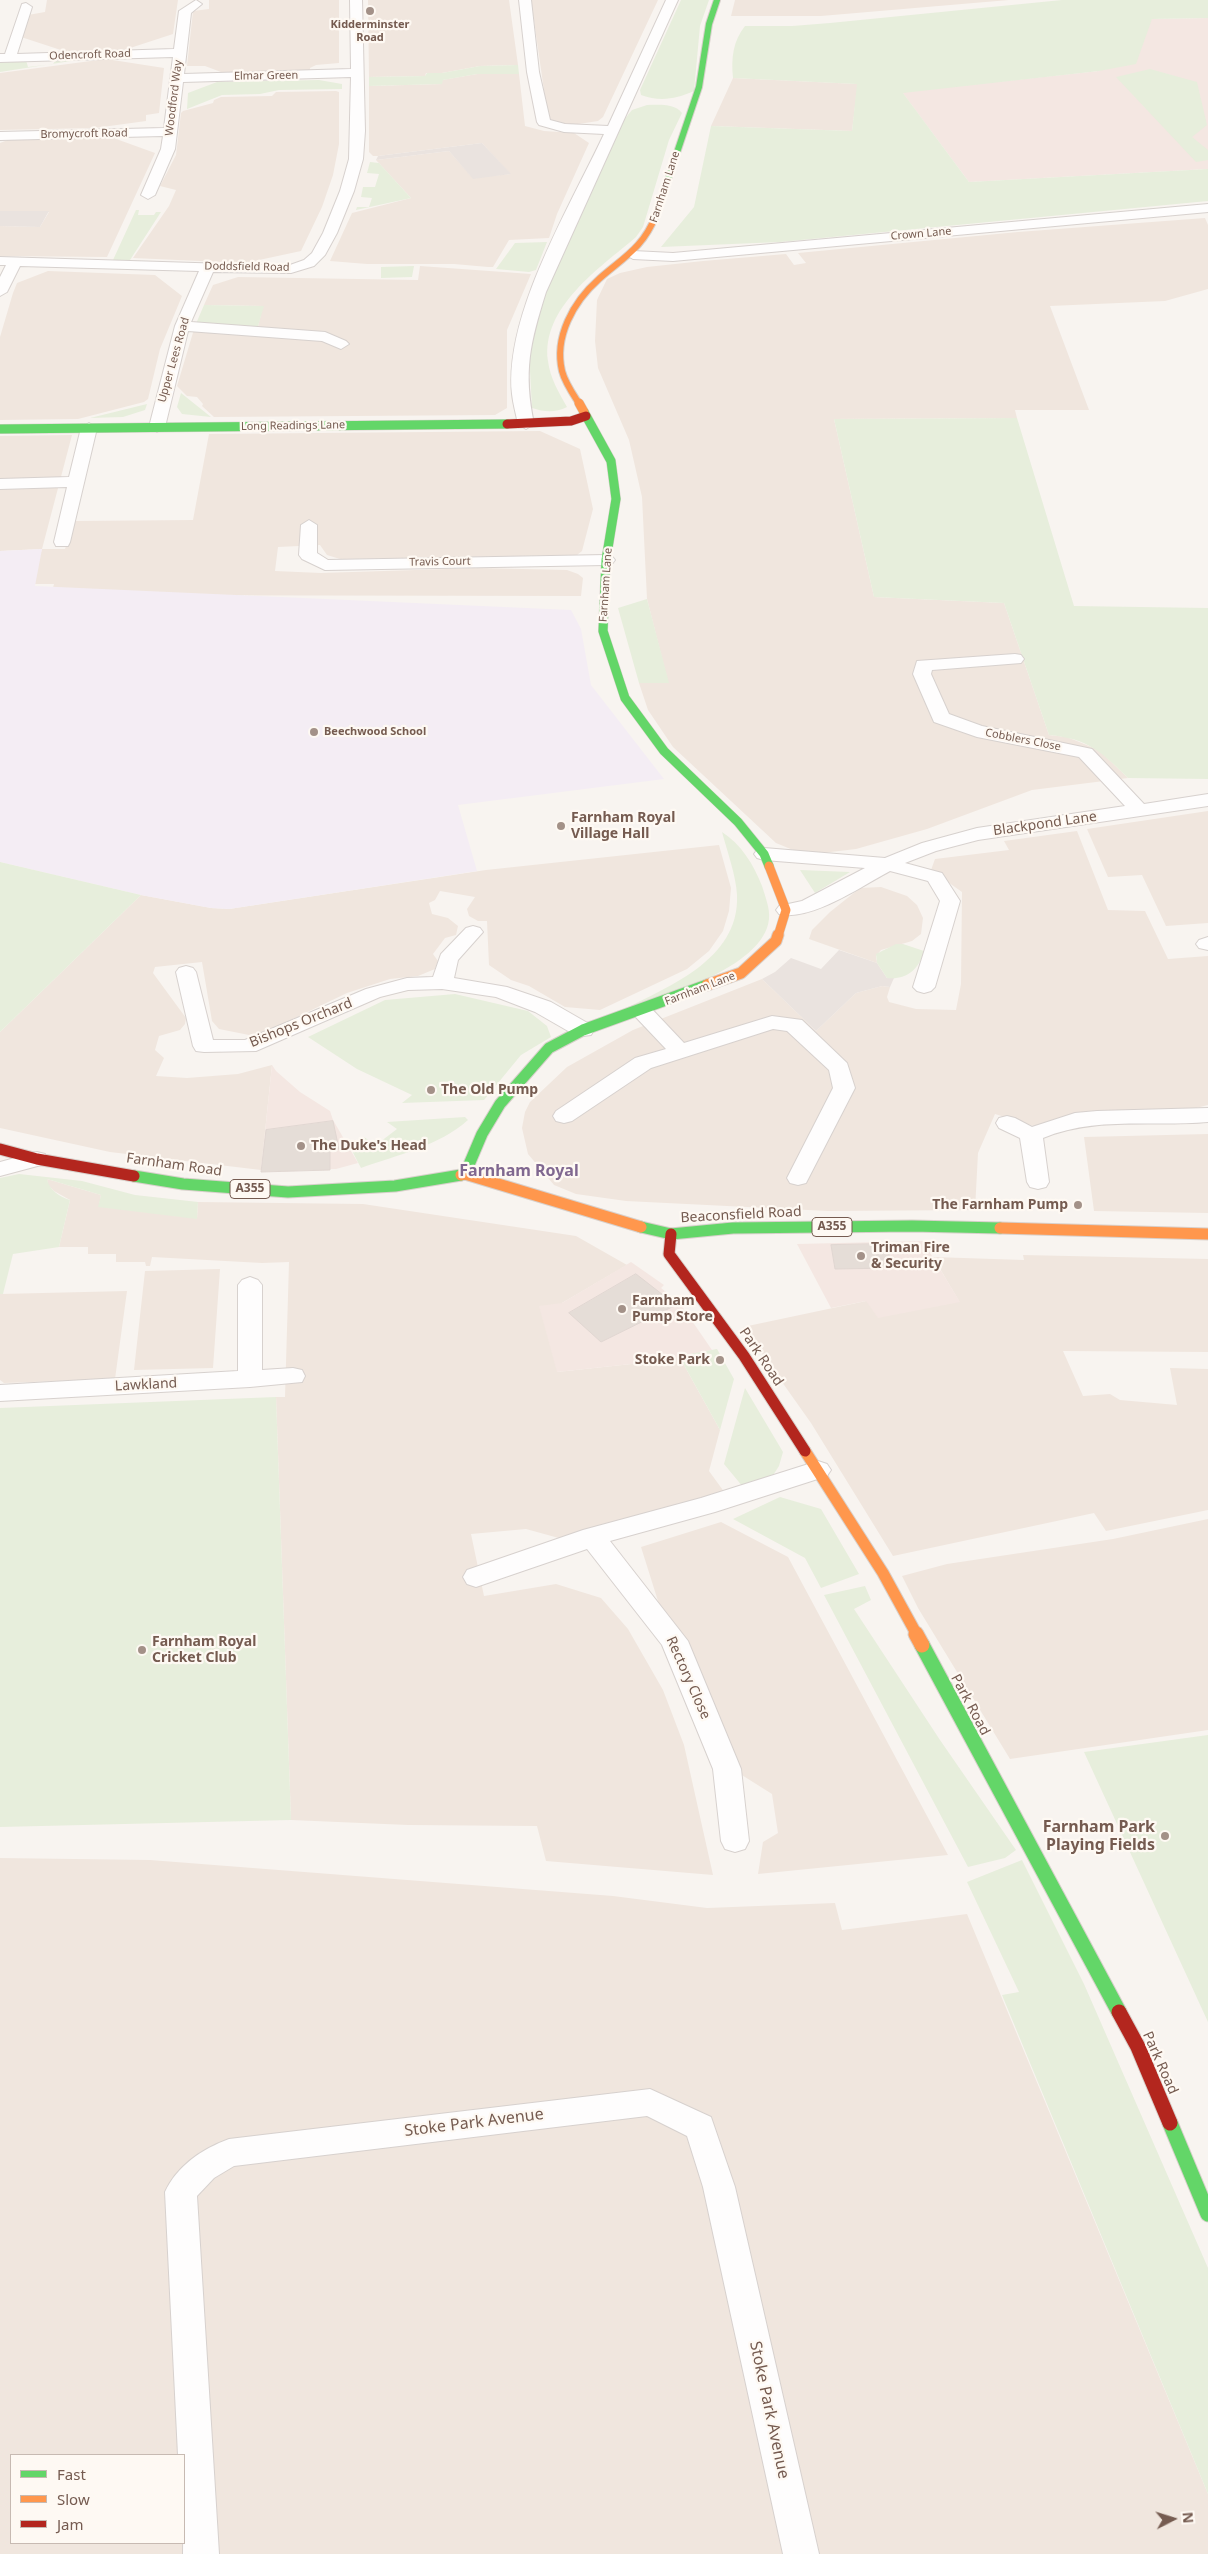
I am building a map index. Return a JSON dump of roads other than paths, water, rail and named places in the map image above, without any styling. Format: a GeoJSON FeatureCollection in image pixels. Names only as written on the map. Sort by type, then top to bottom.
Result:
{"type":"FeatureCollection","features":[{"type":"Feature","properties":{"kind":"street","name":"Doddsfield Road"},"geometry":{"type":"LineString","coordinates":[[7,261],[291,268],[309,263],[318,254],[330,233],[348,191],[356,159],[358,131],[356,0]]}},
{"type":"Feature","properties":{"kind":"street"},"geometry":{"type":"LineString","coordinates":[[525,0],[533,72],[544,122],[564,128],[612,130]]}},
{"type":"Feature","properties":{"kind":"street"},"geometry":{"type":"LineString","coordinates":[[526,424],[519,404],[523,345],[538,289],[672,0]]}},
{"type":"Feature","properties":{"kind":"street","name":"Farnham Lane"},"geometry":{"type":"LineString","coordinates":[[465,1174],[482,1134],[500,1104],[549,1048],[583,1030],[741,973],[776,941],[786,910],[764,854],[738,822],[664,750],[625,698],[603,631],[606,560],[616,499],[612,461],[562,373],[558,347],[564,327],[576,307],[597,281],[633,255],[651,230],[699,88],[709,24],[717,0]]}},
{"type":"Feature","properties":{"kind":"street","name":"Woodford Way"},"geometry":{"type":"LineString","coordinates":[[148,196],[168,149],[185,11],[196,4]]}},
{"type":"Feature","properties":{"kind":"street"},"geometry":{"type":"LineString","coordinates":[[5,58],[26,7]]}},
{"type":"Feature","properties":{"kind":"street","name":"Odencroft Road"},"geometry":{"type":"LineString","coordinates":[[5,58],[179,53]]}},
{"type":"Feature","properties":{"kind":"street","name":"Elmar Green"},"geometry":{"type":"LineString","coordinates":[[176,78],[356,74]]}},
{"type":"Feature","properties":{"kind":"street","name":"Bromycroft Road"},"geometry":{"type":"LineString","coordinates":[[0,136],[169,132]]}},
{"type":"Feature","properties":{"kind":"street","name":"Crown Lane"},"geometry":{"type":"LineString","coordinates":[[633,255],[674,257],[1208,208]]}},
{"type":"Feature","properties":{"kind":"street"},"geometry":{"type":"LineString","coordinates":[[0,292],[7,261]]}},
{"type":"Feature","properties":{"kind":"street","name":"Upper Lees Road"},"geometry":{"type":"LineString","coordinates":[[157,427],[182,326],[208,266]]}},
{"type":"Feature","properties":{"kind":"street"},"geometry":{"type":"LineString","coordinates":[[182,326],[325,337],[341,344]]}},
{"type":"Feature","properties":{"kind":"street","name":"Long Readings Lane"},"geometry":{"type":"LineString","coordinates":[[0,429],[526,424],[571,421],[586,416]]}},
{"type":"Feature","properties":{"kind":"street"},"geometry":{"type":"LineString","coordinates":[[62,542],[89,428]]}},
{"type":"Feature","properties":{"kind":"street"},"geometry":{"type":"LineString","coordinates":[[0,484],[76,482]]}},
{"type":"Feature","properties":{"kind":"street","name":"Travis Court"},"geometry":{"type":"LineString","coordinates":[[309,525],[308,555],[325,565],[606,560]]}},
{"type":"Feature","properties":{"kind":"street","name":"Cobblers Close"},"geometry":{"type":"LineString","coordinates":[[1015,659],[923,665],[922,674],[940,718],[977,731],[1085,753],[1139,810]]}},
{"type":"Feature","properties":{"kind":"street","name":"Blackpond Lane"},"geometry":{"type":"LineString","coordinates":[[786,910],[808,906],[886,864],[929,847],[977,834],[1208,800]]}},
{"type":"Feature","properties":{"kind":"street","name":"Blackpond Lane"},"geometry":{"type":"LineString","coordinates":[[764,854],[886,864]]}},
{"type":"Feature","properties":{"kind":"street"},"geometry":{"type":"LineString","coordinates":[[886,864],[935,877],[950,900],[924,987]]}},
{"type":"Feature","properties":{"kind":"street"},"geometry":{"type":"LineString","coordinates":[[442,983],[448,958],[473,932]]}},
{"type":"Feature","properties":{"kind":"street","name":"Bishops Orchard"},"geometry":{"type":"LineString","coordinates":[[186,972],[204,1046],[248,1046],[373,993],[407,984],[442,983],[500,990],[543,1007],[583,1030]]}},
{"type":"Feature","properties":{"kind":"street"},"geometry":{"type":"LineString","coordinates":[[640,1011],[681,1052]]}},
{"type":"Feature","properties":{"kind":"street"},"geometry":{"type":"LineString","coordinates":[[564,1116],[644,1063],[772,1022],[794,1026],[839,1068],[844,1088],[798,1178]]}},
{"type":"Feature","properties":{"kind":"street"},"geometry":{"type":"LineString","coordinates":[[1032,1135],[1050,1126],[1084,1117],[1208,1115]]}},
{"type":"Feature","properties":{"kind":"street"},"geometry":{"type":"LineString","coordinates":[[1007,1123],[1032,1135]]}},
{"type":"Feature","properties":{"kind":"street"},"geometry":{"type":"LineString","coordinates":[[1032,1135],[1038,1182]]}},
{"type":"Feature","properties":{"kind":"street","name":"Farnham Road"},"geometry":{"type":"LineString","coordinates":[[0,1148],[37,1159],[183,1184],[288,1192],[395,1186],[465,1174]]}},
{"type":"Feature","properties":{"kind":"street"},"geometry":{"type":"LineString","coordinates":[[0,1169],[37,1159]]}},
{"type":"Feature","properties":{"kind":"street","name":"Beaconsfield Road"},"geometry":{"type":"LineString","coordinates":[[465,1174],[627,1224],[671,1234],[732,1228],[912,1226],[1208,1234]]}},
{"type":"Feature","properties":{"kind":"street","name":"Park Road"},"geometry":{"type":"LineString","coordinates":[[671,1234],[669,1254],[744,1356],[883,1573],[1138,2047],[1208,2214]]}},
{"type":"Feature","properties":{"kind":"street"},"geometry":{"type":"LineString","coordinates":[[250,1285],[250,1379]]}},
{"type":"Feature","properties":{"kind":"street","name":"Lawkland"},"geometry":{"type":"LineString","coordinates":[[0,1393],[293,1376]]}},
{"type":"Feature","properties":{"kind":"street"},"geometry":{"type":"LineString","coordinates":[[476,1577],[592,1537],[706,1506],[818,1470]]}},
{"type":"Feature","properties":{"kind":"street","name":"Rectory Close"},"geometry":{"type":"LineString","coordinates":[[592,1537],[674,1641],[727,1769],[735,1842]]}},
{"type":"Feature","properties":{"kind":"street","name":"Stoke Park Avenue"},"geometry":{"type":"LineString","coordinates":[[201,2554],[181,2192],[203,2168],[229,2153],[650,2102],[700,2127],[720,2187],[801,2554]]}},
{"type":"Feature","properties":{"kind":"place","name":"Kidderminster Road"},"geometry":{"type":"Point","coordinates":[370,11]}},
{"type":"Feature","properties":{"kind":"place","name":"Beechwood School"},"geometry":{"type":"Point","coordinates":[314,732]}},
{"type":"Feature","properties":{"kind":"place","name":"Farnham Royal Village Hall"},"geometry":{"type":"Point","coordinates":[561,826]}},
{"type":"Feature","properties":{"kind":"place","name":"The Old Pump"},"geometry":{"type":"Point","coordinates":[431,1090]}},
{"type":"Feature","properties":{"kind":"place","name":"The Duke's Head"},"geometry":{"type":"Point","coordinates":[301,1146]}},
{"type":"Feature","properties":{"kind":"place","name":"The Farnham Pump"},"geometry":{"type":"Point","coordinates":[1078,1205]}},
{"type":"Feature","properties":{"kind":"place","name":"Triman Fire & Security"},"geometry":{"type":"Point","coordinates":[861,1256]}},
{"type":"Feature","properties":{"kind":"place","name":"Farnham Pump Store"},"geometry":{"type":"Point","coordinates":[622,1309]}},
{"type":"Feature","properties":{"kind":"place","name":"Stoke Park"},"geometry":{"type":"Point","coordinates":[720,1360]}},
{"type":"Feature","properties":{"kind":"place","name":"Farnham Royal Cricket Club"},"geometry":{"type":"Point","coordinates":[142,1650]}},
{"type":"Feature","properties":{"kind":"place","name":"Farnham Park Playing Fields"},"geometry":{"type":"Point","coordinates":[1165,1836]}},
{"type":"Feature","properties":{"kind":"district","name":"Farnham Royal"},"geometry":{"type":"Point","coordinates":[519,1171]}}]}
